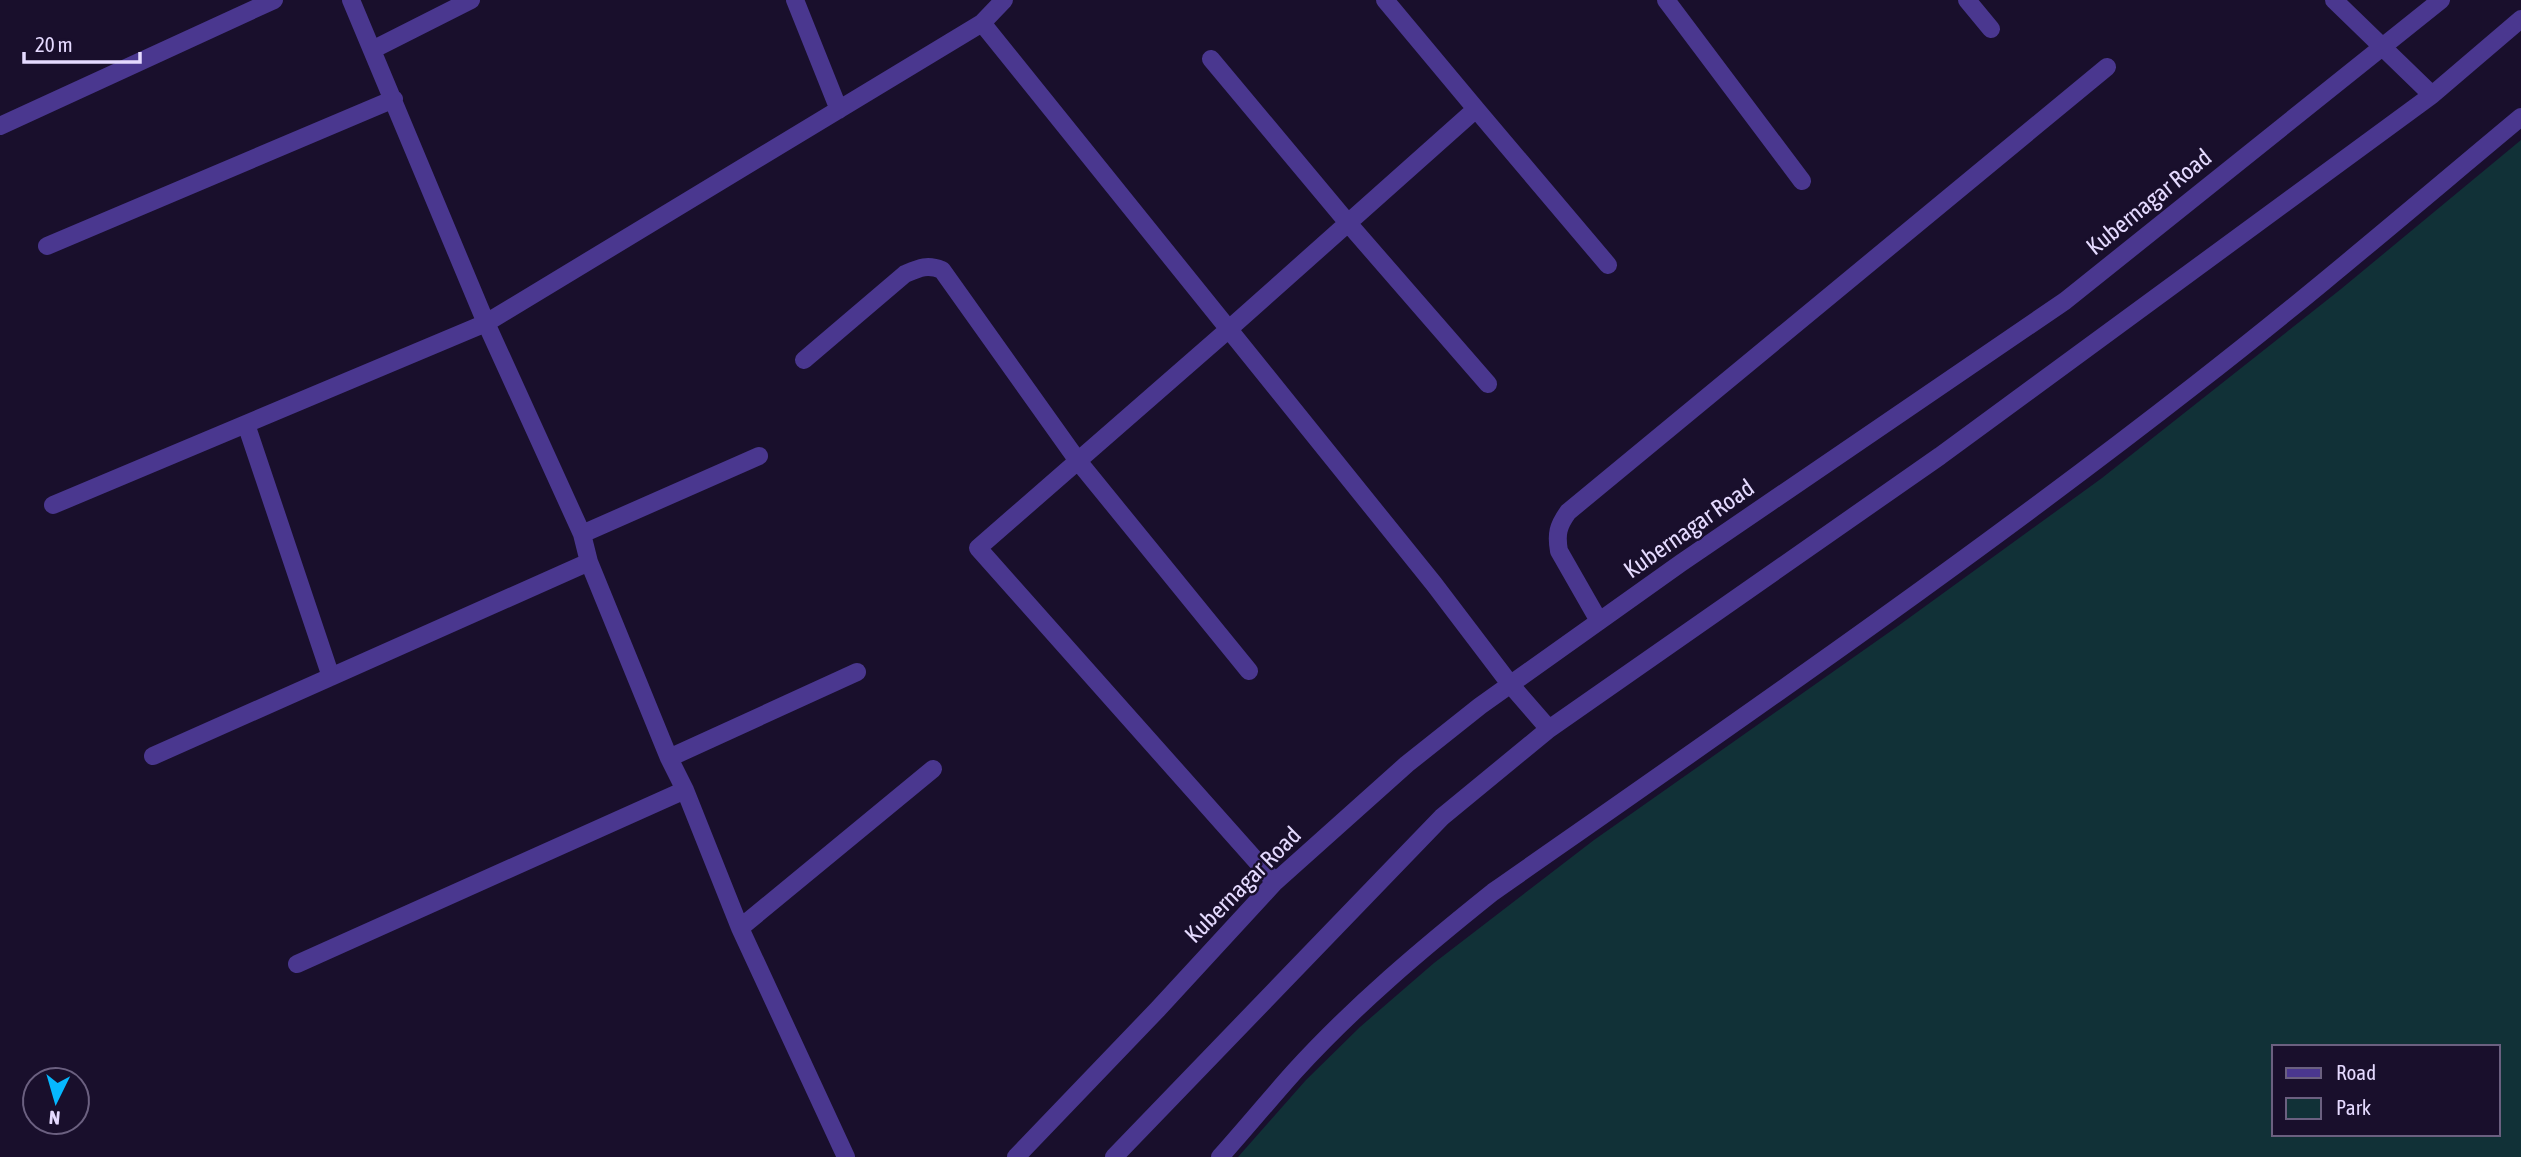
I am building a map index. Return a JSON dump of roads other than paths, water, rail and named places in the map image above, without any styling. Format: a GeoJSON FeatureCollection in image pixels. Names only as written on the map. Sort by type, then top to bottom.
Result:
{"type":"FeatureCollection","features":[{"type":"Feature","properties":{"kind":"street"},"geometry":{"type":"LineString","coordinates":[[0,126],[274,0]]}},
{"type":"Feature","properties":{"kind":"street"},"geometry":{"type":"LineString","coordinates":[[351,0],[486,323],[582,534],[589,562],[740,928],[846,1157]]}},
{"type":"Feature","properties":{"kind":"street"},"geometry":{"type":"LineString","coordinates":[[372,50],[471,0]]}},
{"type":"Feature","properties":{"kind":"street"},"geometry":{"type":"LineString","coordinates":[[796,0],[839,110]]}},
{"type":"Feature","properties":{"kind":"street"},"geometry":{"type":"LineString","coordinates":[[54,505],[486,323],[982,23],[1004,0]]}},
{"type":"Feature","properties":{"kind":"street"},"geometry":{"type":"LineString","coordinates":[[1385,0],[1608,265]]}},
{"type":"Feature","properties":{"kind":"street"},"geometry":{"type":"LineString","coordinates":[[1666,0],[1802,181]]}},
{"type":"Feature","properties":{"kind":"street"},"geometry":{"type":"LineString","coordinates":[[1966,0],[1991,29]]}},
{"type":"Feature","properties":{"kind":"street"},"geometry":{"type":"LineString","coordinates":[[2334,0],[2432,95]]}},
{"type":"Feature","properties":{"kind":"street","name":"Kubernagar Road"},"geometry":{"type":"LineString","coordinates":[[1016,1157],[1275,883],[1406,764],[1510,684],[1599,621],[2065,301],[2441,0]]}},
{"type":"Feature","properties":{"kind":"street"},"geometry":{"type":"LineString","coordinates":[[1114,1157],[1442,817],[1549,729],[1940,456],[2432,95],[2521,19]]}},
{"type":"Feature","properties":{"kind":"street"},"geometry":{"type":"LineString","coordinates":[[982,23],[1434,584],[1510,684],[1549,729]]}},
{"type":"Feature","properties":{"kind":"street"},"geometry":{"type":"LineString","coordinates":[[1211,59],[1348,223],[1488,384]]}},
{"type":"Feature","properties":{"kind":"street"},"geometry":{"type":"LineString","coordinates":[[1599,621],[1559,551],[1558,525],[1568,512],[2106,67]]}},
{"type":"Feature","properties":{"kind":"street"},"geometry":{"type":"LineString","coordinates":[[47,246],[394,99]]}},
{"type":"Feature","properties":{"kind":"street"},"geometry":{"type":"LineString","coordinates":[[1275,883],[978,548],[1476,109]]}},
{"type":"Feature","properties":{"kind":"street"},"geometry":{"type":"LineString","coordinates":[[1220,1157],[1295,1071],[1370,996],[1493,892],[1861,632],[2184,393],[2307,296],[2521,117]]}},
{"type":"Feature","properties":{"kind":"street"},"geometry":{"type":"LineString","coordinates":[[804,360],[905,274],[921,267],[932,266],[942,270],[1078,461],[1249,671]]}},
{"type":"Feature","properties":{"kind":"street"},"geometry":{"type":"LineString","coordinates":[[246,424],[331,677]]}},
{"type":"Feature","properties":{"kind":"street"},"geometry":{"type":"LineString","coordinates":[[582,534],[759,456]]}},
{"type":"Feature","properties":{"kind":"street"},"geometry":{"type":"LineString","coordinates":[[153,756],[589,562]]}},
{"type":"Feature","properties":{"kind":"street"},"geometry":{"type":"LineString","coordinates":[[668,758],[857,673]]}},
{"type":"Feature","properties":{"kind":"street"},"geometry":{"type":"LineString","coordinates":[[740,928],[933,769]]}},
{"type":"Feature","properties":{"kind":"street"},"geometry":{"type":"LineString","coordinates":[[297,964],[685,790]]}}]}
